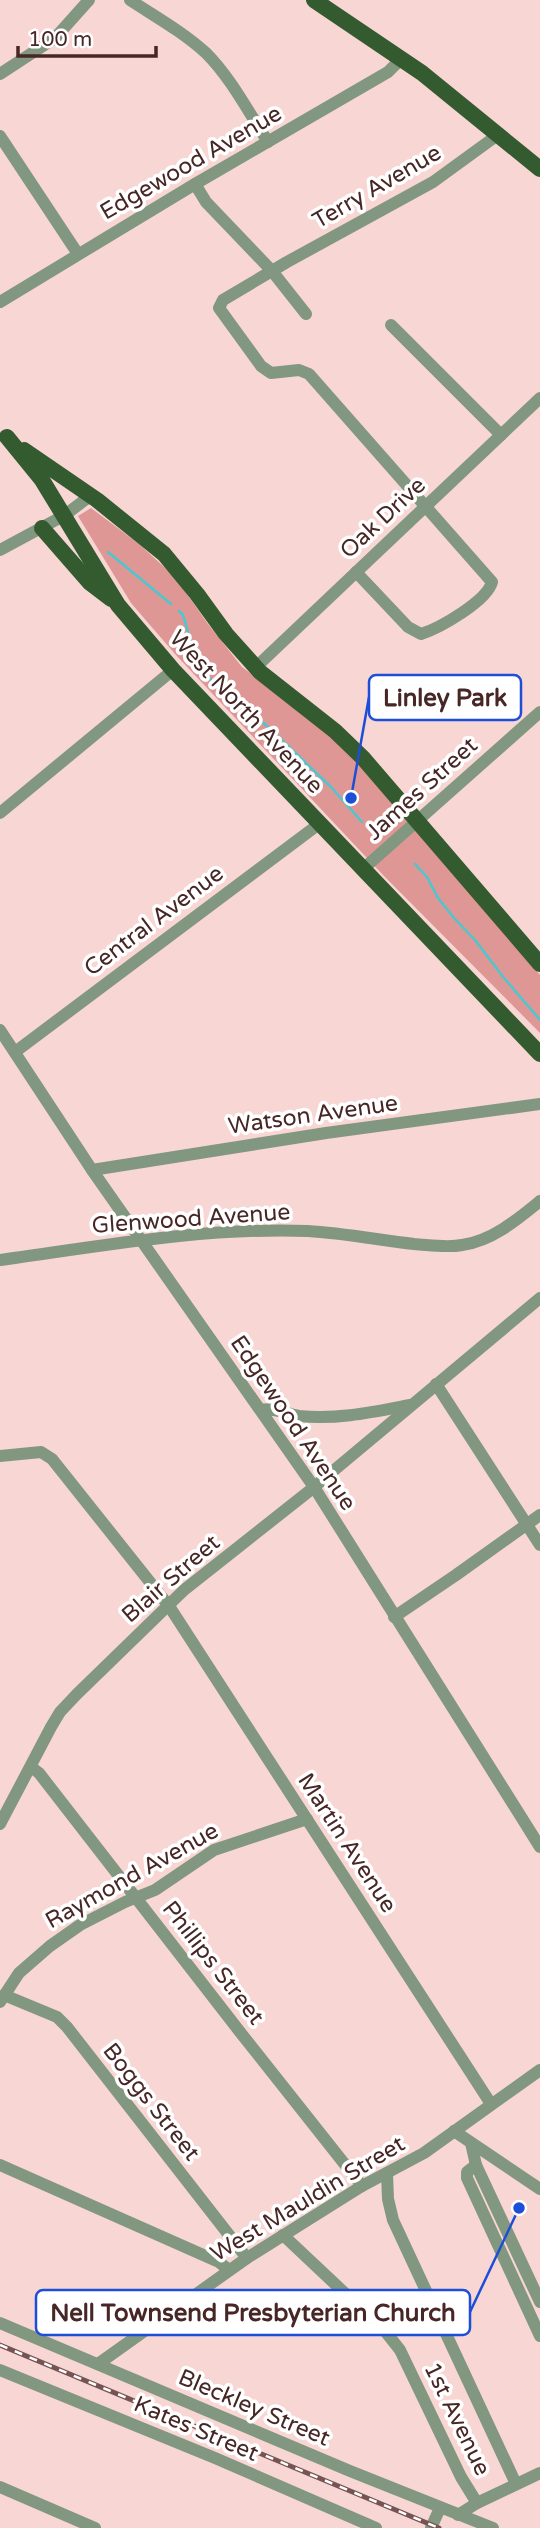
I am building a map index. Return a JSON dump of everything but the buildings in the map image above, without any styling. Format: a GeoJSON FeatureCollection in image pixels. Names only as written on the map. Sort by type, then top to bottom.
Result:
{"type":"FeatureCollection","features":[{"type":"Feature","properties":{"kind":"main road"},"geometry":{"type":"LineString","coordinates":[[314,0],[335,6],[540,169]]}},
{"type":"Feature","properties":{"kind":"main road"},"geometry":{"type":"LineString","coordinates":[[3,434],[90,496],[164,554],[255,668],[335,731],[363,758],[540,964]]}},
{"type":"Feature","properties":{"kind":"main road","name":"West North Avenue"},"geometry":{"type":"LineString","coordinates":[[3,434],[42,480],[118,604],[173,670],[540,1054]]}},
{"type":"Feature","properties":{"kind":"main road"},"geometry":{"type":"LineString","coordinates":[[41,528],[90,583],[118,604]]}},
{"type":"Feature","properties":{"kind":"street"},"geometry":{"type":"LineString","coordinates":[[0,74],[55,38],[89,0]]}},
{"type":"Feature","properties":{"kind":"street"},"geometry":{"type":"LineString","coordinates":[[130,0],[185,35],[206,54],[220,69],[268,142]]}},
{"type":"Feature","properties":{"kind":"street","name":"Edgewood Avenue"},"geometry":{"type":"LineString","coordinates":[[0,302],[388,72],[402,58]]}},
{"type":"Feature","properties":{"kind":"street","name":"Terry Avenue"},"geometry":{"type":"LineString","coordinates":[[426,506],[309,374],[299,370],[271,373],[261,366],[219,308],[223,300],[272,271],[433,182],[499,134]]}},
{"type":"Feature","properties":{"kind":"street"},"geometry":{"type":"LineString","coordinates":[[0,136],[78,254]]}},
{"type":"Feature","properties":{"kind":"street"},"geometry":{"type":"LineString","coordinates":[[195,184],[206,202],[272,271],[306,314]]}},
{"type":"Feature","properties":{"kind":"street"},"geometry":{"type":"LineString","coordinates":[[391,326],[501,435]]}},
{"type":"Feature","properties":{"kind":"street","name":"Oak Drive"},"geometry":{"type":"LineString","coordinates":[[255,668],[540,398]]}},
{"type":"Feature","properties":{"kind":"street"},"geometry":{"type":"LineString","coordinates":[[0,550],[65,515],[90,496]]}},
{"type":"Feature","properties":{"kind":"street"},"geometry":{"type":"LineString","coordinates":[[356,572],[408,626],[421,634],[433,630],[489,591],[492,582],[426,506]]}},
{"type":"Feature","properties":{"kind":"street"},"geometry":{"type":"LineString","coordinates":[[0,813],[173,670]]}},
{"type":"Feature","properties":{"kind":"street","name":"James Street"},"geometry":{"type":"LineString","coordinates":[[363,869],[540,712]]}},
{"type":"Feature","properties":{"kind":"street","name":"Central Avenue"},"geometry":{"type":"LineString","coordinates":[[15,1052],[319,824]]}},
{"type":"Feature","properties":{"kind":"street","name":"Edgewood Avenue"},"geometry":{"type":"LineString","coordinates":[[0,1030],[140,1240],[314,1487],[540,1847]]}},
{"type":"Feature","properties":{"kind":"street","name":"Watson Avenue"},"geometry":{"type":"LineString","coordinates":[[92,1170],[326,1133],[540,1104]]}},
{"type":"Feature","properties":{"kind":"street","name":"Glenwood Avenue"},"geometry":{"type":"LineString","coordinates":[[0,1260],[140,1240],[245,1232],[309,1231],[435,1246],[462,1245],[487,1238],[540,1201]]}},
{"type":"Feature","properties":{"kind":"street","name":"Blair Street"},"geometry":{"type":"LineString","coordinates":[[0,1824],[60,1712],[184,1590],[314,1487],[540,1298]]}},
{"type":"Feature","properties":{"kind":"street"},"geometry":{"type":"LineString","coordinates":[[436,1384],[540,1545]]}},
{"type":"Feature","properties":{"kind":"street"},"geometry":{"type":"LineString","coordinates":[[261,1410],[268,1408],[298,1416],[351,1416],[413,1404]]}},
{"type":"Feature","properties":{"kind":"street","name":"Martin Avenue"},"geometry":{"type":"LineString","coordinates":[[0,1455],[41,1452],[52,1459],[169,1606],[491,2104]]}},
{"type":"Feature","properties":{"kind":"street"},"geometry":{"type":"LineString","coordinates":[[394,1616],[540,1515]]}},
{"type":"Feature","properties":{"kind":"street","name":"Phillips Street"},"geometry":{"type":"LineString","coordinates":[[31,1767],[40,1773],[362,2186]]}},
{"type":"Feature","properties":{"kind":"street","name":"Raymond Avenue"},"geometry":{"type":"LineString","coordinates":[[2,1999],[19,1973],[80,1925],[155,1890],[214,1850],[307,1819]]}},
{"type":"Feature","properties":{"kind":"street","name":"Boggs Street"},"geometry":{"type":"LineString","coordinates":[[2,1999],[57,2017],[67,2027],[247,2258]]}},
{"type":"Feature","properties":{"kind":"street","name":"West Mauldin Street"},"geometry":{"type":"LineString","coordinates":[[98,2364],[247,2258],[362,2186],[424,2153],[540,2070]]}},
{"type":"Feature","properties":{"kind":"street"},"geometry":{"type":"LineString","coordinates":[[454,2131],[540,2189]]}},
{"type":"Feature","properties":{"kind":"street"},"geometry":{"type":"LineString","coordinates":[[471,2143],[476,2165],[540,2302]]}},
{"type":"Feature","properties":{"kind":"street"},"geometry":{"type":"LineString","coordinates":[[0,2165],[219,2262],[229,2270]]}},
{"type":"Feature","properties":{"kind":"street"},"geometry":{"type":"LineString","coordinates":[[476,2165],[470,2168],[467,2178],[540,2336]]}},
{"type":"Feature","properties":{"kind":"street"},"geometry":{"type":"LineString","coordinates":[[387,2174],[388,2199],[393,2220],[516,2484]]}},
{"type":"Feature","properties":{"kind":"street","name":"1st Avenue"},"geometry":{"type":"LineString","coordinates":[[283,2235],[385,2332],[400,2350],[461,2477],[477,2503]]}},
{"type":"Feature","properties":{"kind":"street","name":"Bleckley Street"},"geometry":{"type":"LineString","coordinates":[[0,2323],[493,2528]]}},
{"type":"Feature","properties":{"kind":"street","name":"Kates Street"},"geometry":{"type":"LineString","coordinates":[[0,2370],[376,2528]]}},
{"type":"Feature","properties":{"kind":"street"},"geometry":{"type":"LineString","coordinates":[[458,2515],[540,2473]]}},
{"type":"Feature","properties":{"kind":"street"},"geometry":{"type":"LineString","coordinates":[[0,2487],[95,2528]]}},
{"type":"Feature","properties":{"kind":"street"},"geometry":{"type":"LineString","coordinates":[[430,2528],[440,2508]]}},
{"type":"Feature","properties":{"kind":"shaded area"},"geometry":{"type":"Polygon","coordinates":[[[91,508],[139,544],[175,577],[242,667],[334,736],[425,837],[540,975],[540,1033],[383,875],[175,654],[131,603],[78,516],[91,508]]]}},
{"type":"Feature","properties":{"kind":"waterway"},"geometry":{"type":"LineString","coordinates":[[108,552],[171,604]]}},
{"type":"Feature","properties":{"kind":"waterway"},"geometry":{"type":"LineString","coordinates":[[179,611],[183,615],[196,659],[209,678],[267,726],[331,787],[362,822]]}},
{"type":"Feature","properties":{"kind":"waterway"},"geometry":{"type":"LineString","coordinates":[[415,864],[427,877],[438,898],[454,918],[540,1020]]}},
{"type":"Feature","properties":{"kind":"railway"},"geometry":{"type":"LineString","coordinates":[[0,2345],[439,2528]]}},
{"type":"Feature","properties":{"kind":"place","name":"Linley Park"},"geometry":{"type":"Point","coordinates":[351,798]}},
{"type":"Feature","properties":{"kind":"place","name":"Nell Townsend Presbyterian Church"},"geometry":{"type":"Point","coordinates":[519,2208]}}]}
